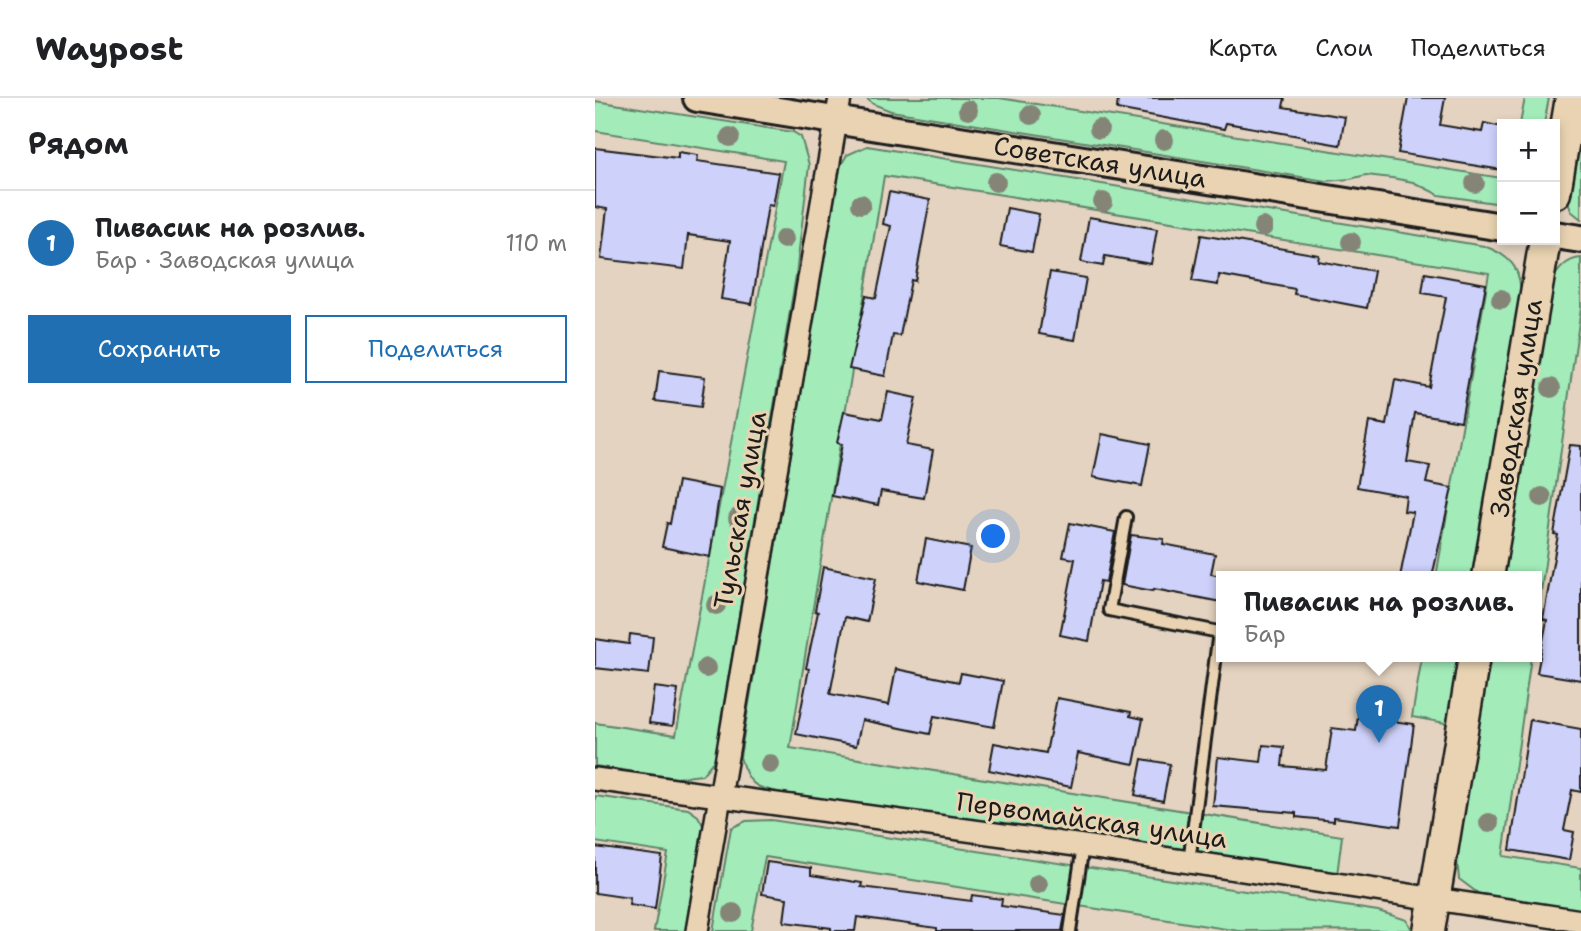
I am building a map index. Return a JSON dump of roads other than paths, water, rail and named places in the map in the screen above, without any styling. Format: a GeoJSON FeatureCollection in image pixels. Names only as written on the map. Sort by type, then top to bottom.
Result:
{"type":"FeatureCollection","features":[{"type":"Feature","properties":{"kind":"main road"},"geometry":{"type":"LineString","coordinates":[[1557,182],[1571,98]]}},
{"type":"Feature","properties":{"kind":"main road","name":"Заводская улица"},"geometry":{"type":"LineString","coordinates":[[1489,571],[1544,245]]}},
{"type":"Feature","properties":{"kind":"main road"},"geometry":{"type":"LineString","coordinates":[[1429,931],[1474,662]]}},
{"type":"Feature","properties":{"kind":"street","name":"Советская улица"},"geometry":{"type":"LineString","coordinates":[[697,98],[838,109],[1497,226]]}},
{"type":"Feature","properties":{"kind":"street","name":"Тульская улица"},"geometry":{"type":"LineString","coordinates":[[697,931],[838,109]]}},
{"type":"Feature","properties":{"kind":"street"},"geometry":{"type":"LineString","coordinates":[[1560,236],[1581,239]]}},
{"type":"Feature","properties":{"kind":"street","name":"Первомайская улица"},"geometry":{"type":"LineString","coordinates":[[595,779],[1083,846],[1581,921]]}},
{"type":"Feature","properties":{"kind":"lane"},"geometry":{"type":"LineString","coordinates":[[1126,517],[1109,610],[1216,631]]}},
{"type":"Feature","properties":{"kind":"lane"},"geometry":{"type":"LineString","coordinates":[[1189,862],[1216,655]]}},
{"type":"Feature","properties":{"kind":"lane"},"geometry":{"type":"LineString","coordinates":[[1070,931],[1083,846]]}},
{"type":"Feature","properties":{"kind":"place","name":"Пивасик на розлив."},"geometry":{"type":"Point","coordinates":[1379,743]}}]}
